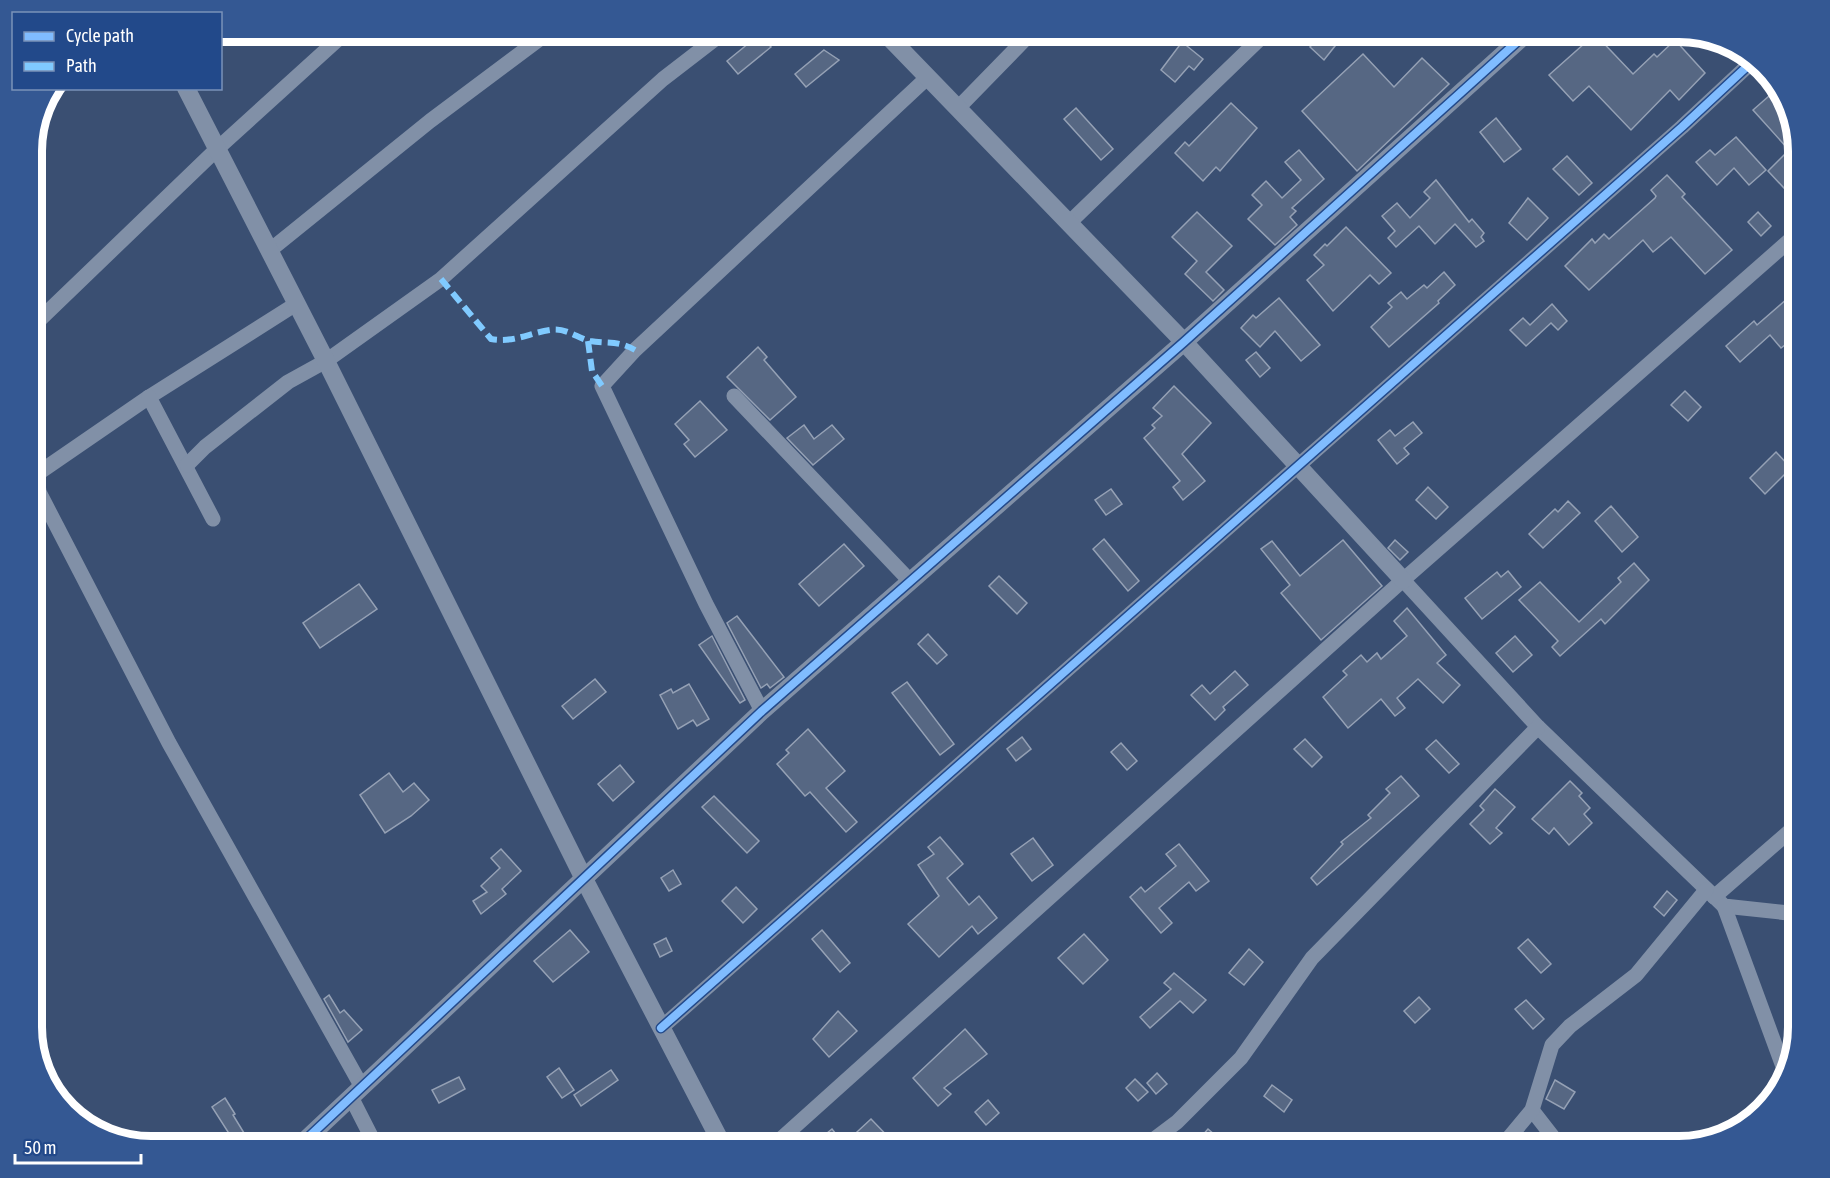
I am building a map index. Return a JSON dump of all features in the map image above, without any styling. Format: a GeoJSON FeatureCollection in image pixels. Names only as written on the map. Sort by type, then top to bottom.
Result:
{"type":"FeatureCollection","features":[{"type":"Feature","properties":{"kind":"street"},"geometry":{"type":"LineString","coordinates":[[42,317],[217,149],[335,42]]}},
{"type":"Feature","properties":{"kind":"street"},"geometry":{"type":"LineString","coordinates":[[269,251],[430,121],[536,42]]}},
{"type":"Feature","properties":{"kind":"street"},"geometry":{"type":"LineString","coordinates":[[187,465],[205,447],[288,382],[326,361],[441,279],[663,79],[711,42]]}},
{"type":"Feature","properties":{"kind":"street"},"geometry":{"type":"LineString","coordinates":[[894,42],[1184,342],[1538,727],[1715,898],[1782,1063]]}},
{"type":"Feature","properties":{"kind":"street"},"geometry":{"type":"LineString","coordinates":[[958,108],[1022,42]]}},
{"type":"Feature","properties":{"kind":"street"},"geometry":{"type":"LineString","coordinates":[[1069,222],[1257,42]]}},
{"type":"Feature","properties":{"kind":"street"},"geometry":{"type":"LineString","coordinates":[[310,1136],[762,711],[1184,342],[1517,42]]}},
{"type":"Feature","properties":{"kind":"street"},"geometry":{"type":"LineString","coordinates":[[662,1028],[1747,66]]}},
{"type":"Feature","properties":{"kind":"street"},"geometry":{"type":"LineString","coordinates":[[762,711],[706,604],[602,386],[635,350],[928,77]]}},
{"type":"Feature","properties":{"kind":"street"},"geometry":{"type":"LineString","coordinates":[[187,90],[326,361],[583,877],[718,1136]]}},
{"type":"Feature","properties":{"kind":"street"},"geometry":{"type":"LineString","coordinates":[[784,1136],[1403,580],[1788,242]]}},
{"type":"Feature","properties":{"kind":"street"},"geometry":{"type":"LineString","coordinates":[[42,465],[297,304]]}},
{"type":"Feature","properties":{"kind":"street"},"geometry":{"type":"LineString","coordinates":[[734,396],[910,581]]}},
{"type":"Feature","properties":{"kind":"street"},"geometry":{"type":"LineString","coordinates":[[149,397],[187,465],[213,519]]}},
{"type":"Feature","properties":{"kind":"street"},"geometry":{"type":"LineString","coordinates":[[42,498],[169,743],[356,1092],[372,1136]]}},
{"type":"Feature","properties":{"kind":"street"},"geometry":{"type":"LineString","coordinates":[[1158,1136],[1177,1122],[1242,1058],[1312,958],[1538,727]]}},
{"type":"Feature","properties":{"kind":"street"},"geometry":{"type":"LineString","coordinates":[[1510,1136],[1532,1110],[1552,1045],[1569,1026],[1636,975],[1715,898],[1788,833]]}},
{"type":"Feature","properties":{"kind":"street"},"geometry":{"type":"LineString","coordinates":[[1715,898],[1788,912]]}},
{"type":"Feature","properties":{"kind":"street"},"geometry":{"type":"LineString","coordinates":[[1532,1110],[1552,1136]]}},
{"type":"Feature","properties":{"kind":"building"},"geometry":{"type":"Polygon","coordinates":[[[750,42],[767,42],[771,47],[738,74],[727,61],[750,42]]]}},
{"type":"Feature","properties":{"kind":"building"},"geometry":{"type":"Polygon","coordinates":[[[1182,42],[1203,59],[1194,70],[1189,66],[1175,82],[1161,70],[1182,42]]]}},
{"type":"Feature","properties":{"kind":"building"},"geometry":{"type":"Polygon","coordinates":[[[1314,42],[1330,42],[1335,46],[1324,60],[1310,47],[1314,42]]]}},
{"type":"Feature","properties":{"kind":"building"},"geometry":{"type":"Polygon","coordinates":[[[1603,42],[1633,74],[1654,54],[1657,57],[1673,42],[1677,42],[1705,73],[1679,100],[1670,90],[1631,130],[1589,86],[1573,101],[1549,75],[1585,43],[1603,42]]]}},
{"type":"Feature","properties":{"kind":"building"},"geometry":{"type":"Polygon","coordinates":[[[824,50],[839,60],[806,87],[795,74],[824,50]]]}},
{"type":"Feature","properties":{"kind":"building"},"geometry":{"type":"Polygon","coordinates":[[[1363,54],[1394,87],[1422,58],[1449,84],[1357,171],[1302,111],[1363,54]]]}},
{"type":"Feature","properties":{"kind":"building"},"geometry":{"type":"Polygon","coordinates":[[[1772,94],[1782,116],[1788,149],[1753,110],[1772,94]]]}},
{"type":"Feature","properties":{"kind":"building"},"geometry":{"type":"Polygon","coordinates":[[[1231,103],[1257,128],[1220,171],[1216,167],[1203,181],[1175,153],[1185,142],[1189,146],[1231,103]]]}},
{"type":"Feature","properties":{"kind":"building"},"geometry":{"type":"Polygon","coordinates":[[[1076,108],[1113,149],[1101,160],[1064,119],[1076,108]]]}},
{"type":"Feature","properties":{"kind":"building"},"geometry":{"type":"Polygon","coordinates":[[[1496,118],[1521,149],[1504,162],[1480,132],[1496,118]]]}},
{"type":"Feature","properties":{"kind":"building"},"geometry":{"type":"Polygon","coordinates":[[[1736,137],[1766,170],[1749,185],[1734,168],[1717,185],[1696,162],[1710,150],[1715,155],[1736,137]]]}},
{"type":"Feature","properties":{"kind":"building"},"geometry":{"type":"Polygon","coordinates":[[[1299,150],[1324,179],[1292,208],[1296,211],[1290,217],[1297,225],[1275,245],[1248,219],[1262,205],[1252,195],[1266,181],[1282,198],[1301,180],[1285,162],[1299,150]]]}},
{"type":"Feature","properties":{"kind":"building"},"geometry":{"type":"Polygon","coordinates":[[[1788,151],[1788,192],[1768,171],[1788,151]]]}},
{"type":"Feature","properties":{"kind":"building"},"geometry":{"type":"Polygon","coordinates":[[[1567,156],[1592,183],[1579,195],[1553,169],[1567,156]]]}},
{"type":"Feature","properties":{"kind":"building"},"geometry":{"type":"Polygon","coordinates":[[[1667,175],[1685,194],[1682,197],[1732,250],[1705,274],[1671,237],[1653,252],[1643,240],[1589,290],[1565,266],[1592,239],[1595,243],[1604,234],[1609,239],[1655,198],[1651,190],[1667,175]]]}},
{"type":"Feature","properties":{"kind":"building"},"geometry":{"type":"Polygon","coordinates":[[[1436,180],[1469,222],[1472,219],[1484,233],[1481,237],[1484,241],[1476,247],[1455,224],[1435,244],[1419,226],[1396,247],[1388,238],[1395,231],[1382,216],[1397,203],[1410,218],[1430,198],[1424,192],[1436,180]]]}},
{"type":"Feature","properties":{"kind":"building"},"geometry":{"type":"Polygon","coordinates":[[[1528,198],[1548,218],[1527,240],[1509,223],[1528,198]]]}},
{"type":"Feature","properties":{"kind":"building"},"geometry":{"type":"Polygon","coordinates":[[[1197,212],[1232,246],[1206,272],[1224,290],[1213,301],[1185,274],[1197,261],[1172,237],[1197,212]]]}},
{"type":"Feature","properties":{"kind":"building"},"geometry":{"type":"Polygon","coordinates":[[[1758,212],[1771,226],[1761,236],[1748,222],[1758,212]]]}},
{"type":"Feature","properties":{"kind":"building"},"geometry":{"type":"Polygon","coordinates":[[[1346,227],[1391,273],[1379,284],[1370,275],[1333,311],[1307,280],[1324,265],[1314,255],[1346,227]]]}},
{"type":"Feature","properties":{"kind":"building"},"geometry":{"type":"Polygon","coordinates":[[[1444,272],[1455,285],[1438,301],[1439,303],[1389,347],[1371,327],[1392,307],[1388,303],[1401,292],[1407,299],[1424,285],[1427,288],[1444,272]]]}},
{"type":"Feature","properties":{"kind":"building"},"geometry":{"type":"Polygon","coordinates":[[[1279,298],[1320,345],[1301,361],[1275,331],[1260,347],[1241,328],[1253,315],[1256,318],[1279,298]]]}},
{"type":"Feature","properties":{"kind":"building"},"geometry":{"type":"Polygon","coordinates":[[[1788,298],[1788,348],[1785,345],[1781,348],[1770,335],[1740,362],[1726,346],[1754,321],[1757,325],[1788,298]]]}},
{"type":"Feature","properties":{"kind":"building"},"geometry":{"type":"Polygon","coordinates":[[[1552,304],[1567,321],[1558,330],[1551,323],[1526,346],[1510,330],[1523,318],[1530,325],[1552,304]]]}},
{"type":"Feature","properties":{"kind":"building"},"geometry":{"type":"Polygon","coordinates":[[[758,347],[767,357],[764,360],[796,397],[770,420],[727,377],[758,347]]]}},
{"type":"Feature","properties":{"kind":"building"},"geometry":{"type":"Polygon","coordinates":[[[1256,352],[1270,368],[1260,377],[1246,360],[1256,352]]]}},
{"type":"Feature","properties":{"kind":"building"},"geometry":{"type":"Polygon","coordinates":[[[1174,386],[1211,423],[1182,454],[1205,481],[1183,500],[1173,487],[1180,481],[1144,438],[1155,428],[1152,425],[1162,416],[1153,408],[1174,386]]]}},
{"type":"Feature","properties":{"kind":"building"},"geometry":{"type":"Polygon","coordinates":[[[1685,391],[1701,407],[1688,421],[1671,405],[1685,391]]]}},
{"type":"Feature","properties":{"kind":"building"},"geometry":{"type":"Polygon","coordinates":[[[700,401],[727,430],[695,457],[684,444],[689,440],[675,424],[700,401]]]}},
{"type":"Feature","properties":{"kind":"building"},"geometry":{"type":"Polygon","coordinates":[[[1413,422],[1422,433],[1404,448],[1409,454],[1397,464],[1378,440],[1390,430],[1395,436],[1413,422]]]}},
{"type":"Feature","properties":{"kind":"building"},"geometry":{"type":"Polygon","coordinates":[[[804,425],[814,439],[832,425],[844,439],[813,465],[787,438],[804,425]]]}},
{"type":"Feature","properties":{"kind":"building"},"geometry":{"type":"Polygon","coordinates":[[[1776,452],[1788,465],[1788,471],[1765,494],[1750,478],[1776,452]]]}},
{"type":"Feature","properties":{"kind":"building"},"geometry":{"type":"Polygon","coordinates":[[[1428,487],[1448,507],[1436,519],[1416,500],[1428,487]]]}},
{"type":"Feature","properties":{"kind":"building"},"geometry":{"type":"Polygon","coordinates":[[[1111,489],[1122,504],[1106,515],[1095,500],[1111,489]]]}},
{"type":"Feature","properties":{"kind":"building"},"geometry":{"type":"Polygon","coordinates":[[[1568,501],[1580,513],[1543,548],[1529,534],[1555,509],[1558,512],[1568,501]]]}},
{"type":"Feature","properties":{"kind":"building"},"geometry":{"type":"Polygon","coordinates":[[[1611,506],[1638,537],[1622,552],[1595,521],[1611,506]]]}},
{"type":"Feature","properties":{"kind":"building"},"geometry":{"type":"Polygon","coordinates":[[[1104,539],[1139,581],[1128,591],[1093,549],[1104,539]]]}},
{"type":"Feature","properties":{"kind":"building"},"geometry":{"type":"Polygon","coordinates":[[[1343,540],[1382,586],[1321,640],[1281,593],[1290,585],[1261,549],[1272,541],[1300,576],[1343,540]]]}},
{"type":"Feature","properties":{"kind":"building"},"geometry":{"type":"Polygon","coordinates":[[[1395,540],[1408,552],[1400,560],[1388,548],[1395,540]]]}},
{"type":"Feature","properties":{"kind":"building"},"geometry":{"type":"Polygon","coordinates":[[[844,544],[864,566],[819,606],[799,584],[844,544]]]}},
{"type":"Feature","properties":{"kind":"building"},"geometry":{"type":"Polygon","coordinates":[[[1634,563],[1649,580],[1605,624],[1601,619],[1560,656],[1552,647],[1558,641],[1519,600],[1540,582],[1579,622],[1621,582],[1618,578],[1634,563]]]}},
{"type":"Feature","properties":{"kind":"building"},"geometry":{"type":"Polygon","coordinates":[[[1508,571],[1521,587],[1482,619],[1465,598],[1497,572],[1501,577],[1508,571]]]}},
{"type":"Feature","properties":{"kind":"building"},"geometry":{"type":"Polygon","coordinates":[[[999,576],[1027,603],[1017,614],[989,586],[999,576]]]}},
{"type":"Feature","properties":{"kind":"building"},"geometry":{"type":"Polygon","coordinates":[[[359,584],[377,609],[320,648],[303,623],[359,584]]]}},
{"type":"Feature","properties":{"kind":"building"},"geometry":{"type":"Polygon","coordinates":[[[1407,608],[1446,655],[1437,663],[1460,685],[1443,703],[1418,679],[1397,698],[1405,708],[1395,716],[1381,699],[1348,728],[1323,697],[1347,675],[1343,671],[1361,655],[1367,662],[1377,653],[1381,659],[1407,636],[1394,621],[1407,608]]]}},
{"type":"Feature","properties":{"kind":"building"},"geometry":{"type":"Polygon","coordinates":[[[737,616],[784,677],[770,688],[767,684],[761,688],[727,623],[737,616]]]}},
{"type":"Feature","properties":{"kind":"building"},"geometry":{"type":"Polygon","coordinates":[[[928,634],[947,655],[937,664],[918,644],[928,634]]]}},
{"type":"Feature","properties":{"kind":"building"},"geometry":{"type":"Polygon","coordinates":[[[712,636],[745,700],[740,703],[699,645],[712,636]]]}},
{"type":"Feature","properties":{"kind":"building"},"geometry":{"type":"Polygon","coordinates":[[[1515,636],[1532,655],[1513,672],[1496,653],[1515,636]]]}},
{"type":"Feature","properties":{"kind":"building"},"geometry":{"type":"Polygon","coordinates":[[[1235,671],[1248,685],[1223,707],[1225,710],[1215,720],[1191,695],[1202,685],[1210,694],[1235,671]]]}},
{"type":"Feature","properties":{"kind":"building"},"geometry":{"type":"Polygon","coordinates":[[[595,679],[606,692],[573,719],[562,706],[595,679]]]}},
{"type":"Feature","properties":{"kind":"building"},"geometry":{"type":"Polygon","coordinates":[[[907,682],[954,744],[940,755],[892,693],[907,682]]]}},
{"type":"Feature","properties":{"kind":"building"},"geometry":{"type":"Polygon","coordinates":[[[689,684],[709,719],[697,726],[693,720],[678,729],[660,695],[671,689],[673,693],[689,684]]]}},
{"type":"Feature","properties":{"kind":"building"},"geometry":{"type":"Polygon","coordinates":[[[808,729],[845,771],[826,788],[857,822],[846,832],[810,792],[805,796],[777,764],[789,753],[786,750],[808,729]]]}},
{"type":"Feature","properties":{"kind":"building"},"geometry":{"type":"Polygon","coordinates":[[[1022,737],[1031,749],[1016,761],[1007,749],[1022,737]]]}},
{"type":"Feature","properties":{"kind":"building"},"geometry":{"type":"Polygon","coordinates":[[[1305,739],[1322,757],[1312,767],[1294,749],[1305,739]]]}},
{"type":"Feature","properties":{"kind":"building"},"geometry":{"type":"Polygon","coordinates":[[[1436,740],[1459,764],[1449,773],[1426,749],[1436,740]]]}},
{"type":"Feature","properties":{"kind":"building"},"geometry":{"type":"Polygon","coordinates":[[[1121,743],[1137,761],[1127,770],[1111,752],[1121,743]]]}},
{"type":"Feature","properties":{"kind":"building"},"geometry":{"type":"Polygon","coordinates":[[[620,765],[634,782],[613,801],[598,784],[620,765]]]}},
{"type":"Feature","properties":{"kind":"building"},"geometry":{"type":"Polygon","coordinates":[[[389,773],[403,792],[414,783],[429,800],[411,816],[385,833],[360,795],[389,773]]]}},
{"type":"Feature","properties":{"kind":"building"},"geometry":{"type":"Polygon","coordinates":[[[1401,776],[1419,796],[1317,885],[1311,878],[1343,844],[1341,842],[1371,818],[1368,815],[1390,793],[1386,789],[1401,776]]]}},
{"type":"Feature","properties":{"kind":"building"},"geometry":{"type":"Polygon","coordinates":[[[1570,781],[1582,793],[1579,796],[1590,808],[1584,814],[1592,823],[1569,845],[1554,828],[1549,834],[1532,819],[1570,781]]]}},
{"type":"Feature","properties":{"kind":"building"},"geometry":{"type":"Polygon","coordinates":[[[1495,789],[1515,807],[1496,828],[1502,833],[1490,844],[1470,824],[1484,810],[1480,806],[1495,789]]]}},
{"type":"Feature","properties":{"kind":"building"},"geometry":{"type":"Polygon","coordinates":[[[714,796],[759,841],[747,853],[702,807],[714,796]]]}},
{"type":"Feature","properties":{"kind":"building"},"geometry":{"type":"Polygon","coordinates":[[[940,837],[963,864],[947,878],[969,905],[979,896],[997,918],[978,934],[972,926],[939,957],[908,924],[939,896],[918,865],[934,854],[928,847],[940,837]]]}},
{"type":"Feature","properties":{"kind":"building"},"geometry":{"type":"Polygon","coordinates":[[[1033,838],[1053,865],[1032,881],[1011,854],[1033,838]]]}},
{"type":"Feature","properties":{"kind":"building"},"geometry":{"type":"Polygon","coordinates":[[[1179,844],[1209,881],[1196,891],[1189,882],[1159,908],[1172,923],[1161,933],[1130,897],[1141,887],[1145,892],[1176,866],[1166,854],[1179,844]]]}},
{"type":"Feature","properties":{"kind":"building"},"geometry":{"type":"Polygon","coordinates":[[[501,849],[521,871],[502,889],[506,894],[481,914],[473,901],[487,892],[481,886],[500,868],[491,858],[501,849]]]}},
{"type":"Feature","properties":{"kind":"building"},"geometry":{"type":"Polygon","coordinates":[[[673,870],[681,884],[669,891],[661,878],[673,870]]]}},
{"type":"Feature","properties":{"kind":"building"},"geometry":{"type":"Polygon","coordinates":[[[736,887],[757,909],[743,923],[722,901],[736,887]]]}},
{"type":"Feature","properties":{"kind":"building"},"geometry":{"type":"Polygon","coordinates":[[[1667,891],[1677,900],[1664,916],[1654,907],[1667,891]]]}},
{"type":"Feature","properties":{"kind":"building"},"geometry":{"type":"Polygon","coordinates":[[[570,930],[589,952],[553,982],[534,961],[570,930]]]}},
{"type":"Feature","properties":{"kind":"building"},"geometry":{"type":"Polygon","coordinates":[[[822,930],[850,963],[840,972],[812,939],[822,930]]]}},
{"type":"Feature","properties":{"kind":"building"},"geometry":{"type":"Polygon","coordinates":[[[1084,934],[1108,960],[1083,984],[1058,958],[1084,934]]]}},
{"type":"Feature","properties":{"kind":"building"},"geometry":{"type":"Polygon","coordinates":[[[666,938],[672,951],[660,957],[654,944],[666,938]]]}},
{"type":"Feature","properties":{"kind":"building"},"geometry":{"type":"Polygon","coordinates":[[[1528,939],[1551,964],[1541,973],[1518,948],[1528,939]]]}},
{"type":"Feature","properties":{"kind":"building"},"geometry":{"type":"Polygon","coordinates":[[[1249,949],[1263,962],[1244,985],[1229,973],[1249,949]]]}},
{"type":"Feature","properties":{"kind":"building"},"geometry":{"type":"Polygon","coordinates":[[[1174,973],[1206,1000],[1193,1013],[1180,1001],[1150,1028],[1140,1017],[1171,989],[1164,983],[1174,973]]]}},
{"type":"Feature","properties":{"kind":"building"},"geometry":{"type":"Polygon","coordinates":[[[329,995],[340,1013],[344,1010],[362,1030],[348,1042],[324,999],[329,995]]]}},
{"type":"Feature","properties":{"kind":"building"},"geometry":{"type":"Polygon","coordinates":[[[1419,997],[1430,1009],[1415,1023],[1404,1011],[1419,997]]]}},
{"type":"Feature","properties":{"kind":"building"},"geometry":{"type":"Polygon","coordinates":[[[1526,1000],[1544,1019],[1533,1029],[1515,1009],[1526,1000]]]}},
{"type":"Feature","properties":{"kind":"building"},"geometry":{"type":"Polygon","coordinates":[[[838,1011],[857,1031],[829,1057],[813,1039],[838,1011]]]}},
{"type":"Feature","properties":{"kind":"building"},"geometry":{"type":"Polygon","coordinates":[[[965,1029],[987,1054],[944,1088],[951,1094],[938,1106],[913,1078],[965,1029]]]}},
{"type":"Feature","properties":{"kind":"building"},"geometry":{"type":"Polygon","coordinates":[[[559,1068],[574,1090],[562,1098],[547,1077],[559,1068]]]}},
{"type":"Feature","properties":{"kind":"building"},"geometry":{"type":"Polygon","coordinates":[[[611,1070],[618,1080],[581,1106],[574,1095],[611,1070]]]}},
{"type":"Feature","properties":{"kind":"building"},"geometry":{"type":"Polygon","coordinates":[[[1157,1073],[1167,1084],[1156,1094],[1147,1083],[1157,1073]]]}},
{"type":"Feature","properties":{"kind":"building"},"geometry":{"type":"Polygon","coordinates":[[[459,1077],[465,1089],[439,1103],[432,1090],[459,1077]]]}},
{"type":"Feature","properties":{"kind":"building"},"geometry":{"type":"Polygon","coordinates":[[[1135,1079],[1148,1092],[1138,1101],[1126,1088],[1135,1079]]]}},
{"type":"Feature","properties":{"kind":"building"},"geometry":{"type":"Polygon","coordinates":[[[1555,1080],[1575,1092],[1564,1109],[1546,1099],[1555,1080]]]}},
{"type":"Feature","properties":{"kind":"building"},"geometry":{"type":"Polygon","coordinates":[[[1272,1085],[1292,1100],[1284,1112],[1264,1096],[1272,1085]]]}},
{"type":"Feature","properties":{"kind":"building"},"geometry":{"type":"Polygon","coordinates":[[[225,1098],[246,1136],[231,1136],[212,1107],[225,1098]]]}},
{"type":"Feature","properties":{"kind":"building"},"geometry":{"type":"Polygon","coordinates":[[[988,1100],[999,1113],[986,1125],[975,1112],[988,1100]]]}},
{"type":"Feature","properties":{"kind":"building"},"geometry":{"type":"Polygon","coordinates":[[[871,1119],[887,1136],[853,1136],[871,1119]]]}},
{"type":"Feature","properties":{"kind":"building"},"geometry":{"type":"Polygon","coordinates":[[[832,1129],[838,1136],[823,1136],[832,1129]]]}},
{"type":"Feature","properties":{"kind":"building"},"geometry":{"type":"Polygon","coordinates":[[[1208,1129],[1216,1136],[1202,1136],[1208,1129]]]}},
{"type":"Feature","properties":{"kind":"marked path"},"geometry":{"type":"LineString","coordinates":[[441,279],[491,339],[514,339],[555,329],[590,341],[618,344],[635,350]]}},
{"type":"Feature","properties":{"kind":"marked path"},"geometry":{"type":"LineString","coordinates":[[588,341],[592,371],[602,386]]}},
{"type":"Feature","properties":{"kind":"cycle path"},"geometry":{"type":"LineString","coordinates":[[310,1136],[762,711],[1184,342],[1517,42]]}},
{"type":"Feature","properties":{"kind":"cycle path"},"geometry":{"type":"LineString","coordinates":[[661,1028],[1682,127],[1747,66]]}}]}
